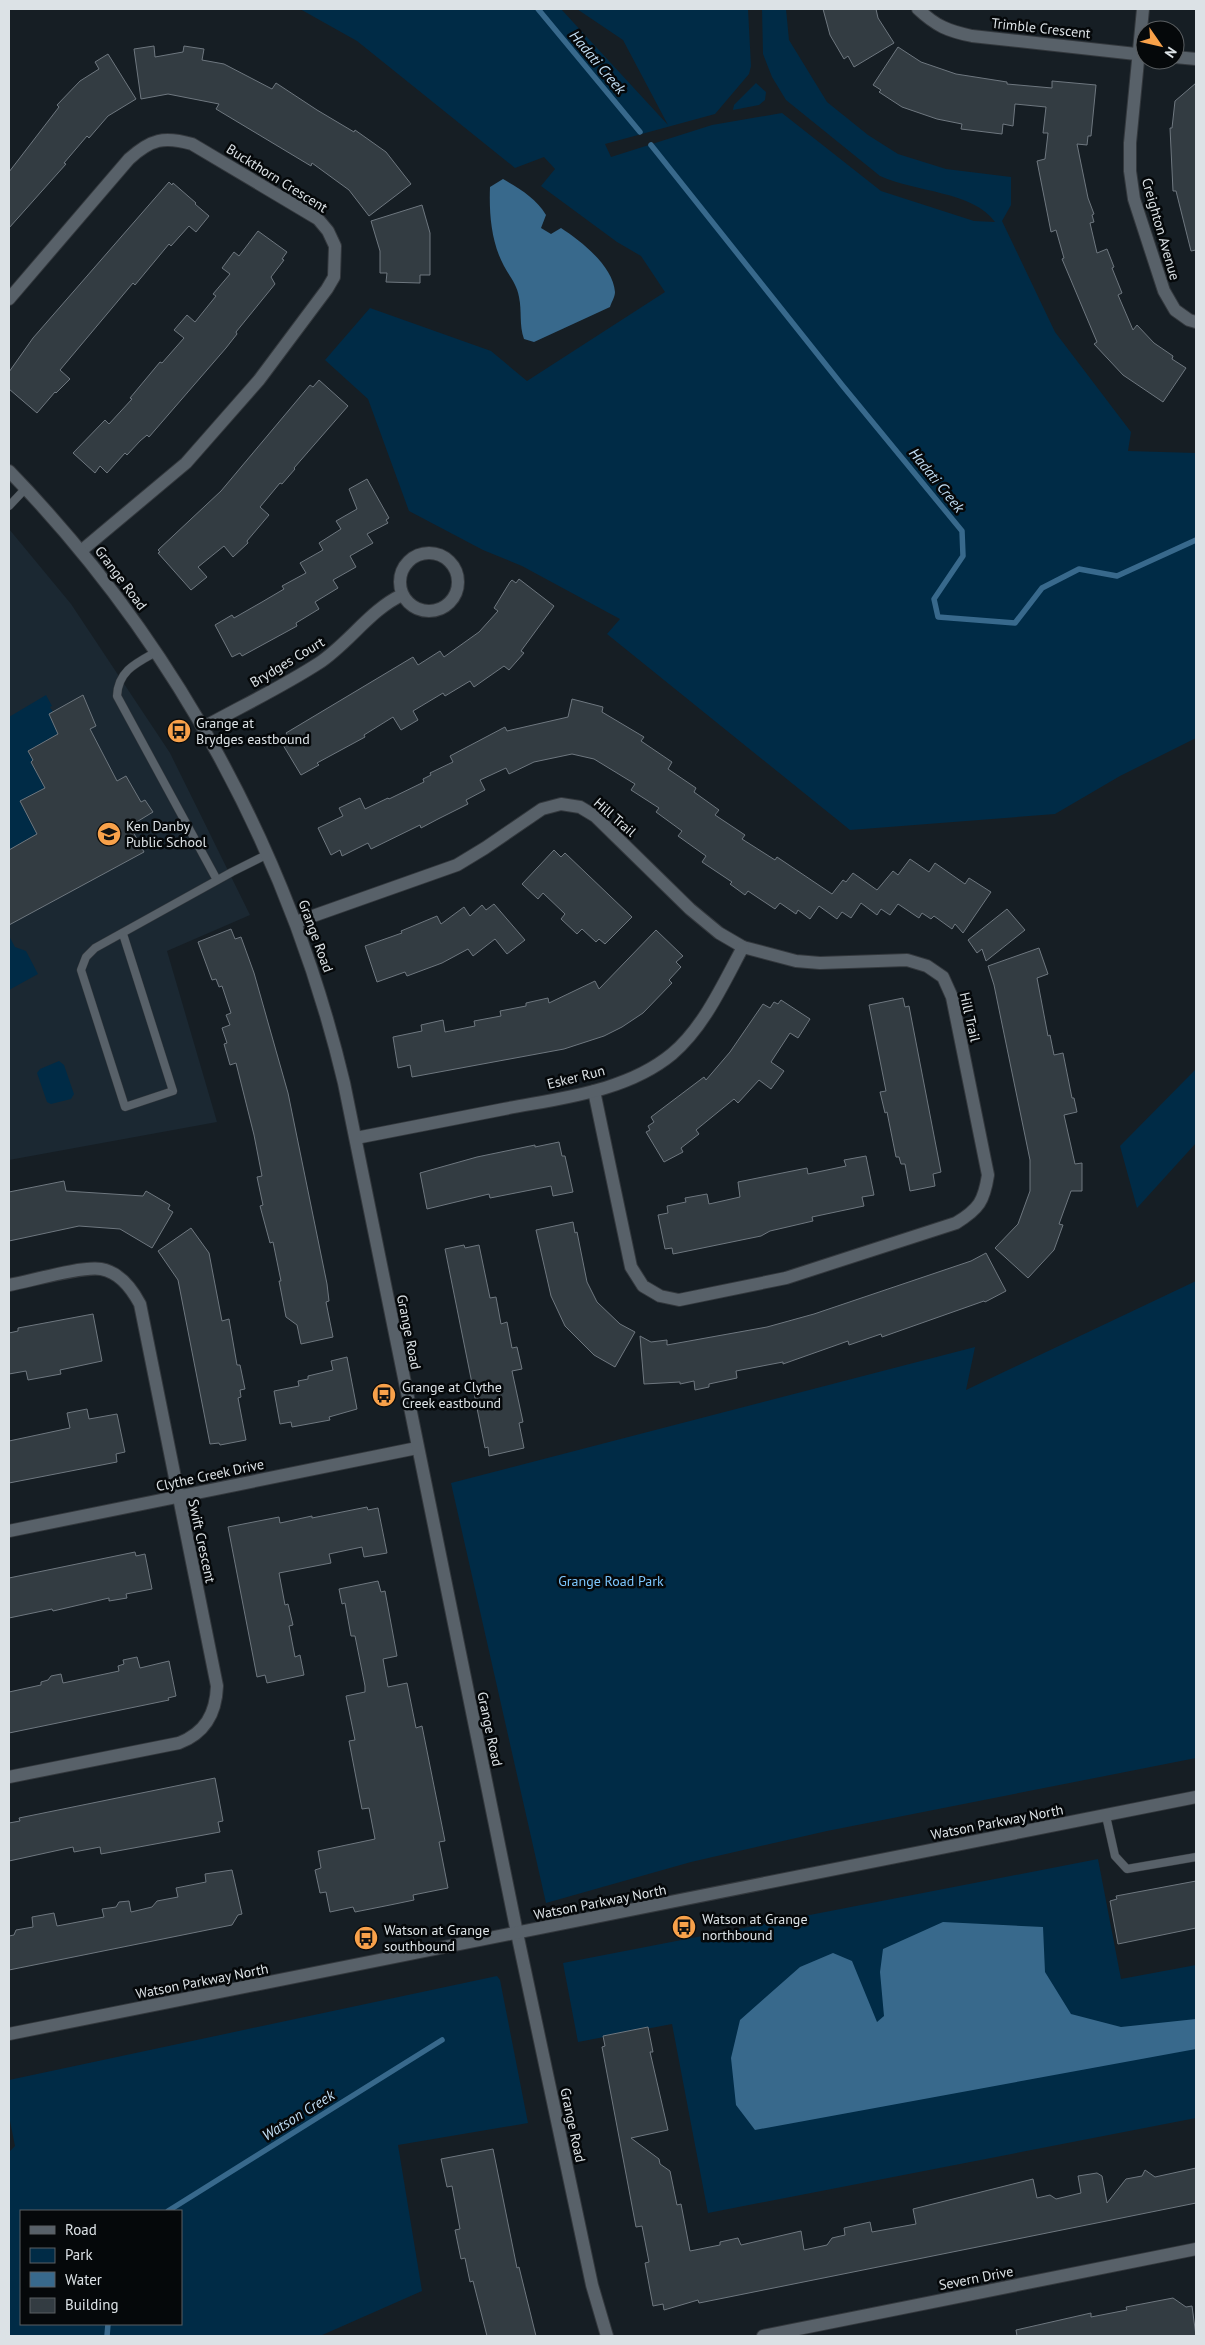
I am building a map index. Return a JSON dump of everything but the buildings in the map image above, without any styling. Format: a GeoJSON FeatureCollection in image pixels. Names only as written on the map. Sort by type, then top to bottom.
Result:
{"type":"FeatureCollection","features":[{"type":"Feature","properties":{"kind":"street","name":"Trimble Crescent"},"geometry":{"type":"LineString","coordinates":[[918,9],[932,23],[951,31],[972,36],[1135,53]]}},
{"type":"Feature","properties":{"kind":"street","name":"Creighton Avenue"},"geometry":{"type":"LineString","coordinates":[[1140,70],[1130,143],[1130,171],[1134,199],[1164,291],[1176,310],[1189,320],[1196,322]]}},
{"type":"Feature","properties":{"kind":"street","name":"Buckthorn Crescent"},"geometry":{"type":"LineString","coordinates":[[9,299],[129,159],[142,148],[158,140],[175,139],[192,144],[318,219],[328,231],[335,246],[334,277],[259,380],[186,463],[82,551]]}},
{"type":"Feature","properties":{"kind":"street","name":"Grange Road"},"geometry":{"type":"LineString","coordinates":[[9,471],[82,551],[156,652],[204,728],[243,800],[296,922],[335,1044],[356,1138],[417,1448],[517,1933],[592,2285],[608,2336]]}},
{"type":"Feature","properties":{"kind":"street"},"geometry":{"type":"LineString","coordinates":[[434,553],[449,560],[454,567],[458,582],[457,590],[449,604],[442,608],[427,611],[419,609],[412,606],[402,595],[400,580],[402,572],[411,559],[419,555],[434,553]]}},
{"type":"Feature","properties":{"kind":"street","name":"Brydges Court"},"geometry":{"type":"LineString","coordinates":[[204,728],[318,664],[344,645],[391,600],[402,595]]}},
{"type":"Feature","properties":{"kind":"street","name":"Hill Trail"},"geometry":{"type":"LineString","coordinates":[[296,922],[457,865],[486,848],[542,809],[561,804],[580,807],[595,816],[690,909],[719,933],[743,948],[796,961],[820,963],[907,960],[927,966],[943,977],[952,997],[988,1175],[981,1202],[972,1214],[956,1224],[786,1278],[679,1300],[660,1296],[643,1286],[631,1267],[594,1091]]}},
{"type":"Feature","properties":{"kind":"street","name":"Esker Run"},"geometry":{"type":"LineString","coordinates":[[356,1138],[594,1091],[637,1075],[671,1054],[696,1028],[717,996],[743,948]]}},
{"type":"Feature","properties":{"kind":"street","name":"Swift Crescent"},"geometry":{"type":"LineString","coordinates":[[9,1285],[102,1269],[115,1274],[134,1293],[140,1304],[217,1686],[216,1702],[212,1716],[192,1738],[179,1743],[9,1777]]}},
{"type":"Feature","properties":{"kind":"street","name":"Clythe Creek Drive"},"geometry":{"type":"LineString","coordinates":[[9,1531],[417,1448]]}},
{"type":"Feature","properties":{"kind":"street","name":"Watson Parkway North"},"geometry":{"type":"LineString","coordinates":[[9,2034],[1196,1797]]}},
{"type":"Feature","properties":{"kind":"street","name":"Severn Drive"},"geometry":{"type":"LineString","coordinates":[[763,2336],[1196,2249]]}},
{"type":"Feature","properties":{"kind":"lane"},"geometry":{"type":"LineString","coordinates":[[9,506],[26,488]]}},
{"type":"Feature","properties":{"kind":"lane"},"geometry":{"type":"LineString","coordinates":[[156,652],[128,668],[120,677],[117,696],[216,880]]}},
{"type":"Feature","properties":{"kind":"lane"},"geometry":{"type":"LineString","coordinates":[[123,934],[174,1091],[125,1107],[81,970],[86,957],[95,948],[123,934],[216,880],[268,854]]}},
{"type":"Feature","properties":{"kind":"lane"},"geometry":{"type":"LineString","coordinates":[[1106,1816],[1115,1856],[1127,1869],[1196,1857]]}},
{"type":"Feature","properties":{"kind":"shaded area","name":"Ken Danby Public School"},"geometry":{"type":"Polygon","coordinates":[[[9,529],[71,604],[170,753],[250,915],[167,951],[217,1122],[9,1160],[9,529]]]}},
{"type":"Feature","properties":{"kind":"green space"},"geometry":{"type":"Polygon","coordinates":[[[300,9],[561,9],[668,125],[623,40],[577,9],[748,9],[751,66],[749,74],[715,114],[605,144],[611,157],[712,125],[782,113],[881,191],[974,221],[995,222],[973,204],[958,198],[909,186],[880,176],[786,100],[772,77],[763,54],[762,9],[786,9],[789,40],[827,102],[868,135],[898,154],[946,169],[1011,177],[1011,205],[1002,221],[1055,332],[1131,432],[1128,451],[1196,453],[1196,738],[1120,776],[1055,814],[850,830],[607,634],[620,619],[522,566],[483,550],[409,511],[368,399],[325,360],[370,308],[491,351],[527,381],[665,292],[641,256],[617,242],[541,186],[555,169],[544,157],[515,168],[357,41],[300,9]]]}},
{"type":"Feature","properties":{"kind":"green space"},"geometry":{"type":"Polygon","coordinates":[[[756,83],[766,92],[765,100],[759,105],[733,110],[734,105],[756,83]]]}},
{"type":"Feature","properties":{"kind":"green space"},"geometry":{"type":"Polygon","coordinates":[[[46,695],[52,706],[50,707],[58,734],[28,751],[33,760],[31,762],[45,788],[20,802],[37,834],[9,850],[9,717],[46,695]]]}},
{"type":"Feature","properties":{"kind":"green space"},"geometry":{"type":"Polygon","coordinates":[[[9,936],[15,947],[26,951],[38,974],[9,990],[9,936]]]}},
{"type":"Feature","properties":{"kind":"green space"},"geometry":{"type":"Polygon","coordinates":[[[59,1061],[64,1065],[74,1094],[71,1099],[51,1104],[47,1102],[37,1073],[40,1069],[59,1061]]]}},
{"type":"Feature","properties":{"kind":"green space"},"geometry":{"type":"Polygon","coordinates":[[[1196,1069],[1196,1143],[1137,1208],[1120,1146],[1196,1069]]]}},
{"type":"Feature","properties":{"kind":"green space","name":"Grange Road Park"},"geometry":{"type":"Polygon","coordinates":[[[1196,1281],[1196,1758],[827,1831],[691,1862],[546,1903],[451,1483],[975,1347],[966,1390],[1196,1281]]]}},
{"type":"Feature","properties":{"kind":"green space"},"geometry":{"type":"Polygon","coordinates":[[[1098,1859],[1121,1979],[1196,1965],[1196,2118],[708,2213],[672,2024],[578,2042],[563,1963],[1098,1859]]]}},
{"type":"Feature","properties":{"kind":"green space"},"geometry":{"type":"Polygon","coordinates":[[[497,1976],[500,1980],[528,2123],[398,2145],[422,2291],[320,2336],[9,2336],[9,2152],[15,2146],[9,2116],[9,2080],[497,1976]]]}},
{"type":"Feature","properties":{"kind":"water"},"geometry":{"type":"Polygon","coordinates":[[[503,179],[527,194],[542,209],[546,215],[541,228],[551,234],[561,228],[595,255],[609,273],[613,282],[615,292],[610,307],[534,342],[524,339],[518,293],[496,247],[492,227],[490,187],[503,179]]]}},
{"type":"Feature","properties":{"kind":"water"},"geometry":{"type":"Polygon","coordinates":[[[943,1922],[1043,1927],[1045,1972],[1071,2014],[1121,2027],[1196,2019],[1196,2049],[755,2130],[736,2105],[731,2058],[740,2020],[800,1967],[833,1953],[852,1961],[877,2022],[884,2016],[880,1972],[883,1949],[943,1922]]]}},
{"type":"Feature","properties":{"kind":"waterway","name":"Hadati Creek"},"geometry":{"type":"LineString","coordinates":[[538,9],[640,132]]}},
{"type":"Feature","properties":{"kind":"waterway","name":"Hadati Creek"},"geometry":{"type":"LineString","coordinates":[[651,145],[842,385],[962,531],[963,556],[934,599],[938,617],[1015,623],[1042,588],[1079,569],[1117,576],[1196,540]]}},
{"type":"Feature","properties":{"kind":"waterway","name":"Watson Creek"},"geometry":{"type":"LineString","coordinates":[[170,2210],[442,2040]]}},
{"type":"Feature","properties":{"kind":"waterway","name":"Watson Creek"},"geometry":{"type":"LineString","coordinates":[[107,2336],[108,2325]]}},
{"type":"Feature","properties":{"kind":"place","name":"Grange at Brydges eastbound"},"geometry":{"type":"Point","coordinates":[179,731]}},
{"type":"Feature","properties":{"kind":"place","name":"Ken Danby Public School"},"geometry":{"type":"Point","coordinates":[109,834]}},
{"type":"Feature","properties":{"kind":"place","name":"Grange at Clythe Creek eastbound"},"geometry":{"type":"Point","coordinates":[384,1395]}},
{"type":"Feature","properties":{"kind":"place","name":"Watson at Grange northbound"},"geometry":{"type":"Point","coordinates":[684,1927]}},
{"type":"Feature","properties":{"kind":"place","name":"Watson at Grange southbound"},"geometry":{"type":"Point","coordinates":[366,1938]}}]}
